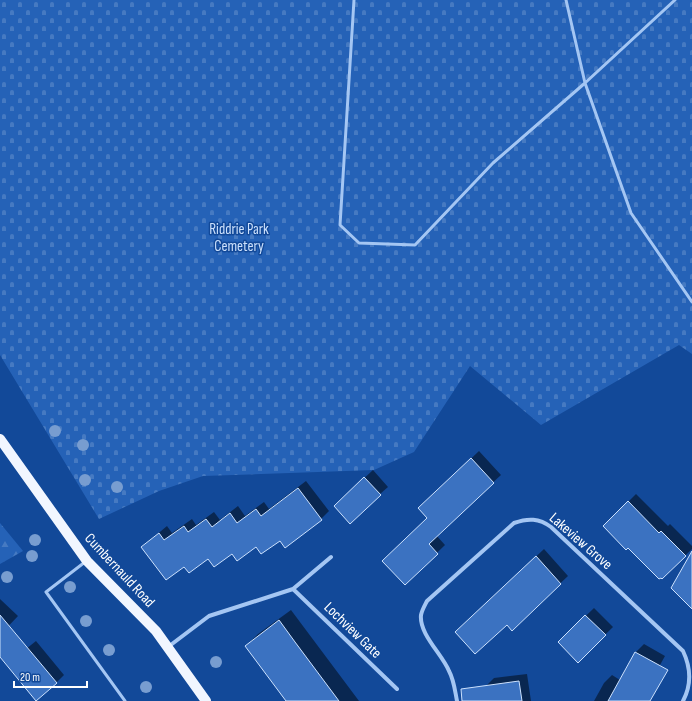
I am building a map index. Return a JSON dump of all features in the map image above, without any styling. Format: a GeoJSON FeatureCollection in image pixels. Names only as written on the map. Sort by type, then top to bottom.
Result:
{"type":"FeatureCollection","features":[{"type":"Feature","properties":{"kind":"main road","name":"Cumbernauld Road"},"geometry":{"type":"LineString","coordinates":[[0,439],[86,561],[156,631],[206,701]]}},
{"type":"Feature","properties":{"kind":"street","name":"Lakeview Grove"},"geometry":{"type":"LineString","coordinates":[[457,701],[454,684],[449,670],[426,633],[422,624],[421,615],[427,601],[514,523],[530,519],[538,520],[551,527],[683,651],[690,668],[687,694],[683,701]]}},
{"type":"Feature","properties":{"kind":"street"},"geometry":{"type":"LineString","coordinates":[[168,647],[209,616],[293,588],[332,557]]}},
{"type":"Feature","properties":{"kind":"street","name":"Lochview Gate"},"geometry":{"type":"LineString","coordinates":[[293,588],[397,689]]}},
{"type":"Feature","properties":{"kind":"lane"},"geometry":{"type":"LineString","coordinates":[[354,0],[340,226],[359,243],[415,245],[493,163],[585,83],[675,0]]}},
{"type":"Feature","properties":{"kind":"lane"},"geometry":{"type":"LineString","coordinates":[[566,0],[585,83],[631,213],[692,302]]}},
{"type":"Feature","properties":{"kind":"lane"},"geometry":{"type":"LineString","coordinates":[[86,561],[46,592],[125,701]]}},
{"type":"Feature","properties":{"kind":"green space","name":"Riddrie Park Cemetery"},"geometry":{"type":"Polygon","coordinates":[[[0,0],[692,0],[692,354],[679,345],[541,425],[470,366],[414,452],[374,470],[203,476],[159,491],[99,519],[0,355],[0,0]]]}},
{"type":"Feature","properties":{"kind":"green space"},"geometry":{"type":"Polygon","coordinates":[[[0,523],[23,551],[0,564],[0,523]]]}},
{"type":"Feature","properties":{"kind":"building"},"geometry":{"type":"Polygon","coordinates":[[[471,458],[494,483],[429,544],[438,554],[405,585],[382,561],[427,518],[418,508],[471,458]]]}},
{"type":"Feature","properties":{"kind":"building"},"geometry":{"type":"Polygon","coordinates":[[[364,477],[381,495],[350,524],[334,506],[364,477]]]}},
{"type":"Feature","properties":{"kind":"building"},"geometry":{"type":"Polygon","coordinates":[[[298,488],[322,520],[285,548],[280,541],[261,554],[256,547],[237,561],[232,554],[214,567],[208,559],[189,573],[184,567],[166,580],[141,547],[159,533],[164,540],[184,526],[188,532],[206,519],[212,527],[230,513],[237,523],[256,509],[261,516],[298,488]]]}},
{"type":"Feature","properties":{"kind":"building"},"geometry":{"type":"Polygon","coordinates":[[[628,501],[659,533],[661,531],[686,556],[662,579],[659,579],[628,548],[626,550],[603,526],[628,501]]]}},
{"type":"Feature","properties":{"kind":"building"},"geometry":{"type":"Polygon","coordinates":[[[692,551],[692,609],[671,588],[692,551]]]}},
{"type":"Feature","properties":{"kind":"building"},"geometry":{"type":"Polygon","coordinates":[[[536,556],[561,584],[512,631],[507,625],[475,654],[455,632],[536,556]]]}},
{"type":"Feature","properties":{"kind":"building"},"geometry":{"type":"Polygon","coordinates":[[[0,615],[57,683],[36,701],[0,657],[0,615]]]}},
{"type":"Feature","properties":{"kind":"building"},"geometry":{"type":"Polygon","coordinates":[[[585,615],[606,635],[578,663],[558,642],[585,615]]]}},
{"type":"Feature","properties":{"kind":"building"},"geometry":{"type":"Polygon","coordinates":[[[279,620],[339,701],[286,701],[245,646],[279,620]]]}},
{"type":"Feature","properties":{"kind":"building"},"geometry":{"type":"Polygon","coordinates":[[[635,652],[668,670],[650,701],[608,701],[635,652]]]}},
{"type":"Feature","properties":{"kind":"building"},"geometry":{"type":"Polygon","coordinates":[[[519,681],[522,701],[462,701],[461,689],[519,681]]]}}]}
